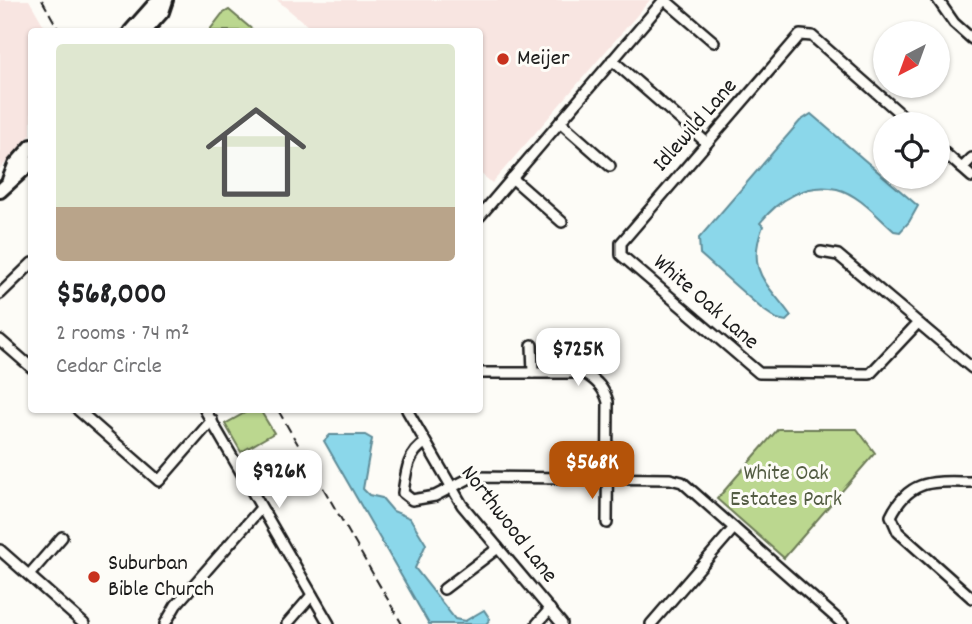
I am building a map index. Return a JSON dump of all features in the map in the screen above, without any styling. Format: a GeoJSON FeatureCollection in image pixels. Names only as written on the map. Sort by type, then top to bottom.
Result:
{"type":"FeatureCollection","features":[{"type":"Feature","properties":{"kind":"highway"},"geometry":{"type":"LineString","coordinates":[[134,28],[154,5],[164,0]]}},
{"type":"Feature","properties":{"kind":"highway"},"geometry":{"type":"LineString","coordinates":[[148,28],[162,12],[164,0]]}},
{"type":"Feature","properties":{"kind":"highway"},"geometry":{"type":"LineString","coordinates":[[9,180],[15,165],[28,150]]}},
{"type":"Feature","properties":{"kind":"highway"},"geometry":{"type":"LineString","coordinates":[[0,191],[28,165]]}},
{"type":"Feature","properties":{"kind":"street"},"geometry":{"type":"LineString","coordinates":[[483,212],[664,0],[714,42]]}},
{"type":"Feature","properties":{"kind":"street"},"geometry":{"type":"LineString","coordinates":[[938,0],[954,23],[972,39]]}},
{"type":"Feature","properties":{"kind":"street","name":"Idlewild Lane"},"geometry":{"type":"LineString","coordinates":[[619,249],[621,243],[800,35],[806,33],[898,112]]}},
{"type":"Feature","properties":{"kind":"street"},"geometry":{"type":"LineString","coordinates":[[612,60],[707,143]]}},
{"type":"Feature","properties":{"kind":"street"},"geometry":{"type":"LineString","coordinates":[[559,122],[610,166]]}},
{"type":"Feature","properties":{"kind":"street"},"geometry":{"type":"LineString","coordinates":[[950,158],[972,177]]}},
{"type":"Feature","properties":{"kind":"street"},"geometry":{"type":"LineString","coordinates":[[962,169],[972,158]]}},
{"type":"Feature","properties":{"kind":"street"},"geometry":{"type":"LineString","coordinates":[[512,178],[562,222]]}},
{"type":"Feature","properties":{"kind":"street","name":"White Oak Lane"},"geometry":{"type":"LineString","coordinates":[[619,249],[621,255],[759,373],[870,374],[880,367],[917,324]]}},
{"type":"Feature","properties":{"kind":"street"},"geometry":{"type":"LineString","coordinates":[[821,252],[838,255],[972,368]]}},
{"type":"Feature","properties":{"kind":"street"},"geometry":{"type":"LineString","coordinates":[[0,294],[28,267]]}},
{"type":"Feature","properties":{"kind":"street"},"geometry":{"type":"LineString","coordinates":[[0,341],[28,365]]}},
{"type":"Feature","properties":{"kind":"street"},"geometry":{"type":"LineString","coordinates":[[532,345],[533,373]]}},
{"type":"Feature","properties":{"kind":"street"},"geometry":{"type":"LineString","coordinates":[[483,373],[584,373],[596,380],[605,391],[608,402],[607,523]]}},
{"type":"Feature","properties":{"kind":"street"},"geometry":{"type":"LineString","coordinates":[[81,413],[159,481],[212,420]]}},
{"type":"Feature","properties":{"kind":"street"},"geometry":{"type":"LineString","coordinates":[[207,413],[329,624]]}},
{"type":"Feature","properties":{"kind":"street","name":"Northwood Lane"},"geometry":{"type":"LineString","coordinates":[[409,413],[462,505],[562,624]]}},
{"type":"Feature","properties":{"kind":"street"},"geometry":{"type":"LineString","coordinates":[[425,443],[411,456],[403,493],[405,498],[412,500],[435,496],[472,477],[682,482],[843,624]]}},
{"type":"Feature","properties":{"kind":"street"},"geometry":{"type":"LineString","coordinates":[[972,482],[924,482],[916,486],[894,510],[891,522],[898,532],[972,598]]}},
{"type":"Feature","properties":{"kind":"street"},"geometry":{"type":"LineString","coordinates":[[165,624],[176,606],[261,508]]}},
{"type":"Feature","properties":{"kind":"street"},"geometry":{"type":"LineString","coordinates":[[651,624],[734,528]]}},
{"type":"Feature","properties":{"kind":"street"},"geometry":{"type":"LineString","coordinates":[[29,575],[62,537]]}},
{"type":"Feature","properties":{"kind":"street"},"geometry":{"type":"LineString","coordinates":[[444,589],[498,548]]}},
{"type":"Feature","properties":{"kind":"street"},"geometry":{"type":"LineString","coordinates":[[0,550],[84,624]]}},
{"type":"Feature","properties":{"kind":"street"},"geometry":{"type":"LineString","coordinates":[[286,624],[312,595]]}},
{"type":"Feature","properties":{"kind":"street"},"geometry":{"type":"LineString","coordinates":[[537,624],[550,610]]}},
{"type":"Feature","properties":{"kind":"street"},"geometry":{"type":"LineString","coordinates":[[827,624],[834,616]]}},
{"type":"Feature","properties":{"kind":"shaded area"},"geometry":{"type":"Polygon","coordinates":[[[0,0],[29,0],[45,28],[28,28],[28,137],[0,169],[0,0]]]}},
{"type":"Feature","properties":{"kind":"shaded area"},"geometry":{"type":"Polygon","coordinates":[[[277,0],[650,0],[492,183],[483,176],[483,28],[310,28],[277,0]]]}},
{"type":"Feature","properties":{"kind":"green space"},"geometry":{"type":"Polygon","coordinates":[[[229,10],[250,28],[211,28],[222,14],[229,10]]]}},
{"type":"Feature","properties":{"kind":"green space"},"geometry":{"type":"Polygon","coordinates":[[[245,413],[262,413],[274,433],[241,452],[225,424],[245,413]]]}},
{"type":"Feature","properties":{"kind":"green space","name":"White Oak Estates Park"},"geometry":{"type":"Polygon","coordinates":[[[778,429],[857,429],[875,453],[784,558],[717,499],[778,429]]]}},
{"type":"Feature","properties":{"kind":"water"},"geometry":{"type":"Polygon","coordinates":[[[811,114],[873,167],[873,189],[898,189],[918,206],[900,232],[894,231],[860,201],[837,189],[814,188],[794,195],[775,207],[760,223],[763,226],[758,242],[758,266],[767,285],[791,316],[786,321],[777,319],[762,309],[700,254],[699,238],[800,121],[811,114]]]}},
{"type":"Feature","properties":{"kind":"water"},"geometry":{"type":"Polygon","coordinates":[[[330,435],[365,435],[372,439],[363,489],[369,495],[382,498],[393,511],[410,518],[426,544],[415,568],[455,619],[465,621],[484,610],[490,619],[486,624],[429,624],[324,441],[330,435]]]}},
{"type":"Feature","properties":{"kind":"railway"},"geometry":{"type":"LineString","coordinates":[[42,0],[58,28]]}},
{"type":"Feature","properties":{"kind":"railway"},"geometry":{"type":"LineString","coordinates":[[280,413],[402,624]]}},
{"type":"Feature","properties":{"kind":"place","name":"Meijer"},"geometry":{"type":"Point","coordinates":[503,59]}},
{"type":"Feature","properties":{"kind":"place","name":"Suburban Bible Church"},"geometry":{"type":"Point","coordinates":[94,577]}}]}
